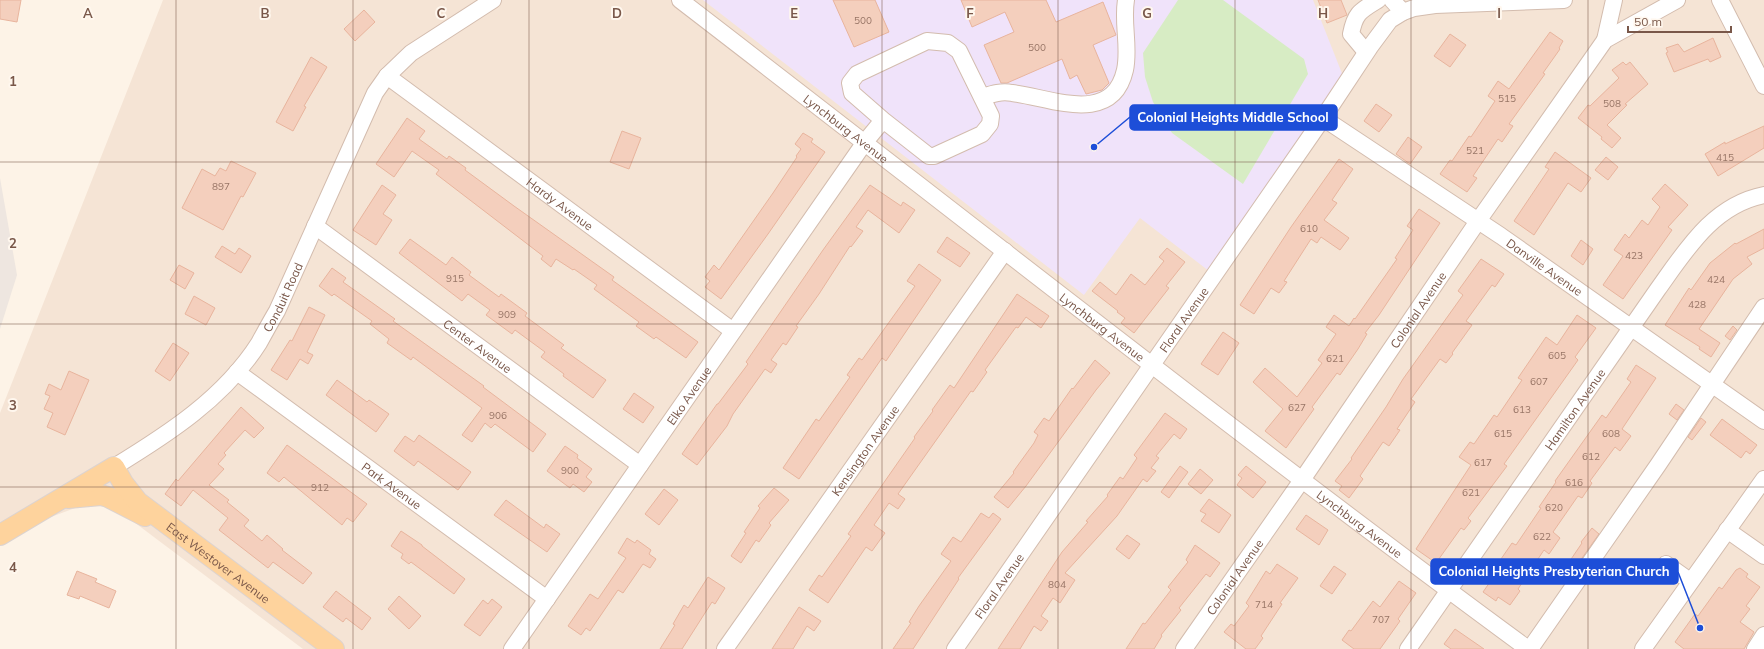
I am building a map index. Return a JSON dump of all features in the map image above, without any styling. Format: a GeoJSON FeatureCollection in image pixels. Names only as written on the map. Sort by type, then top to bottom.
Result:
{"type":"FeatureCollection","features":[{"type":"Feature","properties":{"kind":"main road","name":"Conduit Road"},"geometry":{"type":"LineString","coordinates":[[0,535],[114,467]]}},
{"type":"Feature","properties":{"kind":"main road","name":"East Westover Avenue"},"geometry":{"type":"LineString","coordinates":[[114,467],[127,489],[138,502],[177,533],[334,649]]}},
{"type":"Feature","properties":{"kind":"main road"},"geometry":{"type":"LineString","coordinates":[[60,499],[92,495],[108,497],[177,533]]}},
{"type":"Feature","properties":{"kind":"street","name":"Conduit Road"},"geometry":{"type":"LineString","coordinates":[[114,467],[185,421],[206,403],[237,372],[258,344],[277,311],[375,93],[387,76],[411,53],[493,0]]}},
{"type":"Feature","properties":{"kind":"street","name":"Lynchburg Avenue"},"geometry":{"type":"LineString","coordinates":[[680,0],[1302,480],[1449,591],[1529,649]]}},
{"type":"Feature","properties":{"kind":"street"},"geometry":{"type":"LineString","coordinates":[[982,97],[996,92],[1011,92],[1076,105],[1095,104],[1110,96],[1117,90],[1125,69],[1127,54],[1124,13],[1126,0]]}},
{"type":"Feature","properties":{"kind":"street"},"geometry":{"type":"LineString","coordinates":[[1368,50],[1351,34],[1353,19],[1378,0]]}},
{"type":"Feature","properties":{"kind":"street"},"geometry":{"type":"LineString","coordinates":[[1392,0],[1403,12],[1414,8],[1465,2],[1564,0]]}},
{"type":"Feature","properties":{"kind":"street"},"geometry":{"type":"LineString","coordinates":[[1605,40],[1614,0]]}},
{"type":"Feature","properties":{"kind":"street","name":"Colonial Avenue"},"geometry":{"type":"LineString","coordinates":[[1184,649],[1302,480],[1478,221],[1605,40],[1677,0]]}},
{"type":"Feature","properties":{"kind":"street"},"geometry":{"type":"LineString","coordinates":[[1720,0],[1764,86]]}},
{"type":"Feature","properties":{"kind":"street","name":"Floral Avenue"},"geometry":{"type":"LineString","coordinates":[[955,649],[1323,118],[1368,50],[1390,20],[1403,12]]}},
{"type":"Feature","properties":{"kind":"street"},"geometry":{"type":"LineString","coordinates":[[927,40],[948,43],[959,51],[991,116],[987,130],[982,134],[934,156],[929,156],[883,120],[852,93],[850,83],[857,74],[927,40]]}},
{"type":"Feature","properties":{"kind":"street","name":"Hardy Avenue"},"geometry":{"type":"LineString","coordinates":[[387,76],[733,331]]}},
{"type":"Feature","properties":{"kind":"street","name":"Danville Avenue"},"geometry":{"type":"LineString","coordinates":[[1323,118],[1478,221],[1764,421]]}},
{"type":"Feature","properties":{"kind":"street","name":"Elko Avenue"},"geometry":{"type":"LineString","coordinates":[[512,649],[865,142],[883,120]]}},
{"type":"Feature","properties":{"kind":"street","name":"Hamilton Avenue"},"geometry":{"type":"LineString","coordinates":[[1408,649],[1662,282],[1701,231],[1718,216],[1737,204],[1764,195]]}},
{"type":"Feature","properties":{"kind":"street","name":"Center Avenue"},"geometry":{"type":"LineString","coordinates":[[316,226],[640,465]]}},
{"type":"Feature","properties":{"kind":"street","name":"Kensington Avenue"},"geometry":{"type":"LineString","coordinates":[[725,649],[1005,251]]}},
{"type":"Feature","properties":{"kind":"street"},"geometry":{"type":"LineString","coordinates":[[1529,649],[1713,384],[1764,307]]}},
{"type":"Feature","properties":{"kind":"street","name":"Park Avenue"},"geometry":{"type":"LineString","coordinates":[[237,372],[547,599]]}},
{"type":"Feature","properties":{"kind":"street"},"geometry":{"type":"LineString","coordinates":[[1643,649],[1764,479]]}},
{"type":"Feature","properties":{"kind":"street"},"geometry":{"type":"LineString","coordinates":[[1727,530],[1764,556]]}},
{"type":"Feature","properties":{"kind":"street"},"geometry":{"type":"LineString","coordinates":[[1666,564],[1690,581]]}},
{"type":"Feature","properties":{"kind":"street"},"geometry":{"type":"LineString","coordinates":[[1755,649],[1764,635]]}},
{"type":"Feature","properties":{"kind":"shaded area"},"geometry":{"type":"Polygon","coordinates":[[[163,0],[1764,0],[1764,649],[303,649],[102,498],[0,536],[0,413],[163,0]]]}},
{"type":"Feature","properties":{"kind":"shaded area"},"geometry":{"type":"Polygon","coordinates":[[[703,0],[1313,0],[1343,76],[1209,271],[1140,218],[1084,295],[703,0]]]}},
{"type":"Feature","properties":{"kind":"shaded area"},"geometry":{"type":"Polygon","coordinates":[[[0,178],[17,275],[0,329],[0,178]]]}},
{"type":"Feature","properties":{"kind":"green space"},"geometry":{"type":"Polygon","coordinates":[[[1178,0],[1223,0],[1304,59],[1308,74],[1243,184],[1172,133],[1153,102],[1145,77],[1143,53],[1178,0]]]}},
{"type":"Feature","properties":{"kind":"building"},"geometry":{"type":"Polygon","coordinates":[[[0,0],[21,0],[17,22],[0,19],[0,0]]]}},
{"type":"Feature","properties":{"kind":"building"},"geometry":{"type":"Polygon","coordinates":[[[833,0],[875,0],[889,32],[854,47],[833,0]]]}},
{"type":"Feature","properties":{"kind":"building"},"geometry":{"type":"Polygon","coordinates":[[[961,0],[1046,0],[1056,22],[1103,2],[1116,35],[1093,45],[1109,83],[1102,90],[1086,94],[1077,75],[1070,79],[1062,59],[1007,83],[1001,83],[984,45],[1014,32],[1005,12],[972,27],[961,0]]]}},
{"type":"Feature","properties":{"kind":"building"},"geometry":{"type":"Polygon","coordinates":[[[1318,0],[1341,0],[1347,15],[1327,23],[1318,0]]]}},
{"type":"Feature","properties":{"kind":"building"},"geometry":{"type":"Polygon","coordinates":[[[364,10],[375,22],[355,41],[344,29],[364,10]]]}},
{"type":"Feature","properties":{"kind":"building"},"geometry":{"type":"Polygon","coordinates":[[[1550,32],[1563,41],[1559,48],[1560,49],[1543,73],[1545,74],[1509,124],[1513,126],[1502,142],[1498,139],[1473,176],[1477,178],[1467,192],[1440,174],[1450,160],[1452,161],[1469,136],[1471,137],[1495,101],[1488,96],[1498,81],[1509,89],[1550,32]]]}},
{"type":"Feature","properties":{"kind":"building"},"geometry":{"type":"Polygon","coordinates":[[[1450,34],[1466,45],[1450,67],[1434,56],[1450,34]]]}},
{"type":"Feature","properties":{"kind":"building"},"geometry":{"type":"Polygon","coordinates":[[[1713,38],[1721,57],[1710,62],[1708,59],[1674,72],[1666,53],[1668,52],[1666,48],[1678,44],[1684,52],[1713,38]]]}},
{"type":"Feature","properties":{"kind":"building"},"geometry":{"type":"Polygon","coordinates":[[[311,57],[327,67],[304,106],[306,107],[293,131],[276,122],[311,57]]]}},
{"type":"Feature","properties":{"kind":"building"},"geometry":{"type":"Polygon","coordinates":[[[1623,62],[1626,65],[1630,62],[1648,84],[1625,104],[1627,105],[1607,125],[1621,138],[1612,148],[1601,139],[1602,137],[1578,118],[1588,105],[1590,106],[1619,78],[1612,70],[1623,62]]]}},
{"type":"Feature","properties":{"kind":"building"},"geometry":{"type":"Polygon","coordinates":[[[1376,104],[1392,115],[1379,132],[1364,121],[1376,104]]]}},
{"type":"Feature","properties":{"kind":"building"},"geometry":{"type":"Polygon","coordinates":[[[407,118],[425,131],[419,139],[447,159],[449,156],[466,168],[465,170],[614,277],[612,280],[698,342],[686,358],[656,337],[654,339],[636,326],[639,322],[594,289],[597,285],[574,269],[573,270],[556,259],[551,267],[541,259],[543,256],[436,174],[439,170],[412,151],[394,177],[376,164],[407,118]]]}},
{"type":"Feature","properties":{"kind":"building"},"geometry":{"type":"Polygon","coordinates":[[[1764,126],[1764,148],[1718,176],[1705,154],[1725,142],[1725,144],[1764,126]]]}},
{"type":"Feature","properties":{"kind":"building"},"geometry":{"type":"Polygon","coordinates":[[[622,131],[641,138],[629,169],[610,162],[622,131]]]}},
{"type":"Feature","properties":{"kind":"building"},"geometry":{"type":"Polygon","coordinates":[[[803,133],[813,139],[811,142],[825,152],[721,299],[705,287],[710,281],[705,277],[714,265],[719,270],[773,193],[801,149],[795,144],[803,133]]]}},
{"type":"Feature","properties":{"kind":"building"},"geometry":{"type":"Polygon","coordinates":[[[1408,137],[1422,147],[1410,164],[1396,154],[1408,137]]]}},
{"type":"Feature","properties":{"kind":"building"},"geometry":{"type":"Polygon","coordinates":[[[1555,152],[1591,178],[1581,192],[1568,183],[1534,235],[1514,221],[1549,169],[1545,167],[1555,152]]]}},
{"type":"Feature","properties":{"kind":"building"},"geometry":{"type":"Polygon","coordinates":[[[1606,157],[1618,167],[1608,180],[1595,170],[1606,157]]]}},
{"type":"Feature","properties":{"kind":"building"},"geometry":{"type":"Polygon","coordinates":[[[1339,159],[1353,169],[1332,200],[1337,203],[1324,220],[1349,238],[1340,250],[1321,237],[1317,243],[1311,239],[1284,281],[1287,282],[1279,293],[1271,288],[1254,314],[1240,305],[1291,227],[1339,159]]]}},
{"type":"Feature","properties":{"kind":"building"},"geometry":{"type":"Polygon","coordinates":[[[231,161],[256,173],[243,197],[241,196],[223,230],[182,208],[202,169],[215,176],[220,168],[226,171],[231,161]]]}},
{"type":"Feature","properties":{"kind":"building"},"geometry":{"type":"Polygon","coordinates":[[[1665,184],[1688,205],[1668,227],[1672,230],[1623,299],[1603,285],[1623,256],[1614,250],[1625,234],[1629,238],[1642,220],[1648,225],[1660,207],[1652,199],[1665,184]]]}},
{"type":"Feature","properties":{"kind":"building"},"geometry":{"type":"Polygon","coordinates":[[[382,185],[396,195],[383,214],[392,220],[376,245],[353,230],[382,185]]]}},
{"type":"Feature","properties":{"kind":"building"},"geometry":{"type":"Polygon","coordinates":[[[870,185],[901,206],[903,202],[915,210],[899,233],[868,210],[856,227],[863,231],[851,247],[850,246],[796,326],[798,327],[786,345],[783,343],[771,360],[777,364],[771,373],[765,369],[733,414],[727,426],[697,465],[682,454],[717,404],[748,364],[746,362],[870,185]]]}},
{"type":"Feature","properties":{"kind":"building"},"geometry":{"type":"Polygon","coordinates":[[[1419,209],[1440,223],[1379,315],[1365,333],[1367,334],[1358,349],[1340,375],[1337,373],[1312,407],[1314,409],[1286,448],[1265,431],[1283,409],[1253,382],[1265,368],[1297,397],[1322,363],[1318,360],[1336,334],[1326,327],[1334,315],[1349,326],[1354,318],[1355,319],[1397,259],[1395,258],[1413,230],[1407,226],[1419,209]]]}},
{"type":"Feature","properties":{"kind":"building"},"geometry":{"type":"Polygon","coordinates":[[[1764,229],[1764,248],[1747,257],[1752,264],[1733,279],[1699,329],[1720,343],[1711,357],[1699,349],[1700,347],[1665,325],[1689,288],[1691,290],[1710,263],[1735,243],[1736,244],[1764,229]]]}},
{"type":"Feature","properties":{"kind":"building"},"geometry":{"type":"Polygon","coordinates":[[[947,237],[970,253],[960,267],[937,252],[947,237]]]}},
{"type":"Feature","properties":{"kind":"building"},"geometry":{"type":"Polygon","coordinates":[[[410,239],[446,265],[452,257],[471,272],[469,275],[499,297],[501,294],[527,313],[525,316],[564,345],[561,348],[606,380],[593,398],[563,376],[564,374],[541,357],[545,352],[515,330],[512,334],[486,315],[490,310],[468,294],[462,301],[399,253],[410,239]]]}},
{"type":"Feature","properties":{"kind":"building"},"geometry":{"type":"Polygon","coordinates":[[[1581,240],[1593,249],[1583,265],[1571,256],[1581,240]]]}},
{"type":"Feature","properties":{"kind":"building"},"geometry":{"type":"Polygon","coordinates":[[[222,246],[235,254],[239,248],[251,256],[241,273],[215,257],[222,246]]]}},
{"type":"Feature","properties":{"kind":"building"},"geometry":{"type":"Polygon","coordinates":[[[1167,248],[1185,262],[1166,286],[1169,288],[1134,333],[1121,323],[1125,318],[1117,312],[1118,311],[1092,291],[1100,282],[1116,295],[1131,274],[1145,285],[1164,261],[1159,257],[1167,248]]]}},
{"type":"Feature","properties":{"kind":"building"},"geometry":{"type":"Polygon","coordinates":[[[1481,259],[1504,274],[1495,287],[1492,285],[1466,321],[1472,325],[1452,353],[1453,354],[1446,363],[1440,359],[1411,399],[1415,402],[1397,429],[1400,430],[1389,446],[1383,442],[1360,476],[1363,479],[1349,498],[1339,490],[1342,486],[1335,481],[1352,459],[1351,458],[1403,379],[1463,295],[1458,291],[1481,259]]]}},
{"type":"Feature","properties":{"kind":"building"},"geometry":{"type":"Polygon","coordinates":[[[919,264],[941,280],[886,361],[882,358],[799,479],[783,468],[816,419],[819,421],[850,377],[847,375],[859,358],[862,360],[915,286],[907,281],[919,264]]]}},
{"type":"Feature","properties":{"kind":"building"},"geometry":{"type":"Polygon","coordinates":[[[179,265],[194,273],[185,289],[170,280],[179,265]]]}},
{"type":"Feature","properties":{"kind":"building"},"geometry":{"type":"Polygon","coordinates":[[[332,268],[346,278],[343,282],[395,319],[393,321],[484,386],[483,387],[546,434],[533,452],[495,424],[491,428],[485,423],[472,442],[462,435],[482,408],[413,357],[411,360],[387,343],[389,339],[370,324],[372,321],[334,294],[332,296],[319,286],[332,268]]]}},
{"type":"Feature","properties":{"kind":"building"},"geometry":{"type":"Polygon","coordinates":[[[1017,294],[1049,316],[1041,328],[1026,317],[1018,328],[1016,327],[985,370],[987,372],[973,392],[971,391],[898,494],[905,499],[898,509],[889,503],[874,525],[885,533],[872,551],[866,547],[828,603],[809,590],[819,575],[822,577],[851,536],[848,534],[915,438],[914,437],[933,411],[932,410],[950,385],[954,388],[1017,294]]]}},
{"type":"Feature","properties":{"kind":"building"},"geometry":{"type":"Polygon","coordinates":[[[194,296],[215,308],[206,325],[185,314],[194,296]]]}},
{"type":"Feature","properties":{"kind":"building"},"geometry":{"type":"Polygon","coordinates":[[[309,307],[325,315],[307,352],[313,355],[308,364],[300,359],[287,380],[271,370],[290,340],[292,341],[309,307]]]}},
{"type":"Feature","properties":{"kind":"building"},"geometry":{"type":"Polygon","coordinates":[[[1577,315],[1596,328],[1575,357],[1578,360],[1504,464],[1507,466],[1468,518],[1471,521],[1464,530],[1461,528],[1436,563],[1416,549],[1471,465],[1459,457],[1470,442],[1474,444],[1494,415],[1497,417],[1522,380],[1518,378],[1546,337],[1557,345],[1577,315]]]}},
{"type":"Feature","properties":{"kind":"building"},"geometry":{"type":"Polygon","coordinates":[[[1733,326],[1737,330],[1730,340],[1725,336],[1733,326]]]}},
{"type":"Feature","properties":{"kind":"building"},"geometry":{"type":"Polygon","coordinates":[[[1223,332],[1239,343],[1218,375],[1201,364],[1223,332]]]}},
{"type":"Feature","properties":{"kind":"building"},"geometry":{"type":"Polygon","coordinates":[[[173,343],[189,353],[170,381],[155,371],[173,343]]]}},
{"type":"Feature","properties":{"kind":"building"},"geometry":{"type":"Polygon","coordinates":[[[1095,360],[1110,373],[1008,508],[994,497],[1014,473],[1013,472],[1034,443],[1038,435],[1034,432],[1044,418],[1049,421],[1072,388],[1073,389],[1095,360]]]}},
{"type":"Feature","properties":{"kind":"building"},"geometry":{"type":"Polygon","coordinates":[[[1636,365],[1656,378],[1622,429],[1631,436],[1620,451],[1615,447],[1590,481],[1592,483],[1582,498],[1578,496],[1553,532],[1560,538],[1549,554],[1544,550],[1518,589],[1520,591],[1510,605],[1498,597],[1496,601],[1483,592],[1504,562],[1501,559],[1512,543],[1516,545],[1541,508],[1539,507],[1556,482],[1555,481],[1602,415],[1606,418],[1631,382],[1627,379],[1636,365]]]}},
{"type":"Feature","properties":{"kind":"building"},"geometry":{"type":"Polygon","coordinates":[[[69,371],[89,380],[65,435],[47,427],[53,413],[44,409],[50,396],[45,394],[49,384],[61,390],[69,371]]]}},
{"type":"Feature","properties":{"kind":"building"},"geometry":{"type":"Polygon","coordinates":[[[337,380],[367,402],[369,400],[389,414],[376,432],[326,395],[337,380]]]}},
{"type":"Feature","properties":{"kind":"building"},"geometry":{"type":"Polygon","coordinates":[[[634,393],[654,407],[643,423],[623,409],[634,393]]]}},
{"type":"Feature","properties":{"kind":"building"},"geometry":{"type":"Polygon","coordinates":[[[1676,404],[1684,410],[1677,420],[1669,414],[1676,404]]]}},
{"type":"Feature","properties":{"kind":"building"},"geometry":{"type":"Polygon","coordinates":[[[241,407],[264,428],[254,438],[245,430],[224,453],[226,455],[218,464],[224,469],[209,485],[229,500],[227,502],[249,520],[244,526],[262,541],[267,535],[283,549],[282,550],[312,573],[303,584],[273,562],[268,568],[219,530],[228,518],[193,490],[181,506],[165,494],[176,479],[178,481],[241,407]]]}},
{"type":"Feature","properties":{"kind":"building"},"geometry":{"type":"Polygon","coordinates":[[[1165,413],[1187,429],[1180,439],[1174,434],[1156,456],[1159,458],[1151,468],[1156,471],[1147,482],[1143,479],[1117,516],[1065,573],[1075,580],[1060,603],[1053,598],[1041,616],[1048,621],[1041,631],[1034,626],[1020,649],[998,649],[1062,552],[1088,522],[1086,521],[1108,496],[1107,495],[1120,477],[1123,479],[1137,458],[1134,455],[1165,413]]]}},
{"type":"Feature","properties":{"kind":"building"},"geometry":{"type":"Polygon","coordinates":[[[1701,418],[1706,422],[1692,440],[1688,437],[1701,418]]]}},
{"type":"Feature","properties":{"kind":"building"},"geometry":{"type":"Polygon","coordinates":[[[1722,419],[1757,445],[1750,454],[1746,451],[1741,458],[1710,435],[1722,419]]]}},
{"type":"Feature","properties":{"kind":"building"},"geometry":{"type":"Polygon","coordinates":[[[419,435],[471,472],[458,490],[418,461],[414,466],[394,451],[405,436],[414,442],[419,435]]]}},
{"type":"Feature","properties":{"kind":"building"},"geometry":{"type":"Polygon","coordinates":[[[287,445],[367,504],[353,522],[347,518],[342,525],[284,477],[279,482],[267,473],[287,445]]]}},
{"type":"Feature","properties":{"kind":"building"},"geometry":{"type":"Polygon","coordinates":[[[565,446],[578,455],[577,458],[592,469],[586,477],[592,482],[584,492],[573,484],[570,488],[547,471],[565,446]]]}},
{"type":"Feature","properties":{"kind":"building"},"geometry":{"type":"Polygon","coordinates":[[[1180,466],[1188,472],[1169,498],[1161,492],[1180,466]]]}},
{"type":"Feature","properties":{"kind":"building"},"geometry":{"type":"Polygon","coordinates":[[[1246,466],[1266,482],[1253,498],[1237,485],[1242,478],[1238,475],[1246,466]]]}},
{"type":"Feature","properties":{"kind":"building"},"geometry":{"type":"Polygon","coordinates":[[[1200,469],[1213,480],[1201,494],[1188,484],[1200,469]]]}},
{"type":"Feature","properties":{"kind":"building"},"geometry":{"type":"Polygon","coordinates":[[[774,488],[789,500],[769,523],[771,525],[759,542],[756,540],[741,563],[731,556],[746,533],[744,532],[760,508],[758,506],[774,488]]]}},
{"type":"Feature","properties":{"kind":"building"},"geometry":{"type":"Polygon","coordinates":[[[664,489],[678,500],[659,525],[645,514],[664,489]]]}},
{"type":"Feature","properties":{"kind":"building"},"geometry":{"type":"Polygon","coordinates":[[[1209,499],[1231,515],[1219,533],[1201,521],[1206,514],[1200,511],[1209,499]]]}},
{"type":"Feature","properties":{"kind":"building"},"geometry":{"type":"Polygon","coordinates":[[[506,500],[544,528],[546,524],[560,534],[547,552],[494,515],[506,500]]]}},
{"type":"Feature","properties":{"kind":"building"},"geometry":{"type":"Polygon","coordinates":[[[981,513],[989,518],[993,513],[1001,519],[958,578],[959,579],[913,649],[893,649],[911,623],[909,622],[919,606],[951,561],[941,554],[953,537],[961,542],[981,513]]]}},
{"type":"Feature","properties":{"kind":"building"},"geometry":{"type":"Polygon","coordinates":[[[1306,515],[1328,530],[1319,545],[1296,529],[1306,515]]]}},
{"type":"Feature","properties":{"kind":"building"},"geometry":{"type":"Polygon","coordinates":[[[1592,528],[1599,534],[1570,575],[1563,571],[1582,543],[1581,542],[1592,528]]]}},
{"type":"Feature","properties":{"kind":"building"},"geometry":{"type":"Polygon","coordinates":[[[401,531],[422,545],[465,579],[454,594],[411,562],[409,564],[401,558],[403,554],[391,546],[401,531]]]}},
{"type":"Feature","properties":{"kind":"building"},"geometry":{"type":"Polygon","coordinates":[[[1127,535],[1140,544],[1129,559],[1116,549],[1127,535]]]}},
{"type":"Feature","properties":{"kind":"building"},"geometry":{"type":"Polygon","coordinates":[[[627,538],[635,543],[637,540],[651,550],[649,554],[656,559],[650,568],[643,564],[623,593],[618,590],[590,631],[586,628],[581,635],[568,626],[590,594],[598,599],[626,558],[618,553],[627,538]]]}},
{"type":"Feature","properties":{"kind":"building"},"geometry":{"type":"Polygon","coordinates":[[[1195,545],[1220,563],[1210,577],[1206,574],[1179,608],[1181,610],[1161,635],[1162,636],[1154,649],[1126,649],[1143,623],[1145,624],[1171,590],[1168,587],[1188,562],[1186,560],[1195,545]]]}},
{"type":"Feature","properties":{"kind":"building"},"geometry":{"type":"Polygon","coordinates":[[[1277,564],[1298,578],[1280,603],[1282,604],[1261,636],[1263,638],[1255,649],[1246,649],[1224,632],[1231,624],[1234,626],[1249,606],[1246,603],[1266,571],[1270,574],[1277,564]]]}},
{"type":"Feature","properties":{"kind":"building"},"geometry":{"type":"Polygon","coordinates":[[[1334,566],[1346,574],[1332,594],[1320,586],[1334,566]]]}},
{"type":"Feature","properties":{"kind":"building"},"geometry":{"type":"Polygon","coordinates":[[[1740,568],[1748,574],[1746,577],[1760,587],[1746,606],[1750,609],[1740,622],[1754,632],[1744,649],[1684,649],[1675,642],[1695,614],[1698,616],[1719,587],[1722,589],[1736,570],[1740,568]]]}},
{"type":"Feature","properties":{"kind":"building"},"geometry":{"type":"Polygon","coordinates":[[[77,571],[97,579],[95,582],[116,591],[109,608],[80,596],[79,599],[67,595],[77,571]]]}},
{"type":"Feature","properties":{"kind":"building"},"geometry":{"type":"Polygon","coordinates":[[[708,577],[725,588],[715,604],[712,602],[682,649],[660,649],[675,625],[673,624],[684,605],[688,608],[708,577]]]}},
{"type":"Feature","properties":{"kind":"building"},"geometry":{"type":"Polygon","coordinates":[[[1399,581],[1416,593],[1398,619],[1400,621],[1380,649],[1354,649],[1342,640],[1349,630],[1351,631],[1373,601],[1380,607],[1399,581]]]}},
{"type":"Feature","properties":{"kind":"building"},"geometry":{"type":"Polygon","coordinates":[[[336,591],[371,618],[362,630],[346,618],[343,622],[323,607],[336,591]]]}},
{"type":"Feature","properties":{"kind":"building"},"geometry":{"type":"Polygon","coordinates":[[[399,596],[421,616],[409,629],[388,609],[399,596]]]}},
{"type":"Feature","properties":{"kind":"building"},"geometry":{"type":"Polygon","coordinates":[[[492,599],[502,607],[480,636],[464,625],[483,600],[488,604],[492,599]]]}},
{"type":"Feature","properties":{"kind":"building"},"geometry":{"type":"Polygon","coordinates":[[[799,607],[821,621],[814,631],[807,626],[793,649],[772,649],[799,607]]]}},
{"type":"Feature","properties":{"kind":"building"},"geometry":{"type":"Polygon","coordinates":[[[1455,629],[1484,649],[1451,649],[1444,644],[1455,629]]]}},
{"type":"Feature","properties":{"kind":"place","name":"Colonial Heights Middle School"},"geometry":{"type":"Point","coordinates":[1094,147]}},
{"type":"Feature","properties":{"kind":"place","name":"Colonial Heights Presbyterian Church"},"geometry":{"type":"Point","coordinates":[1700,628]}}]}
